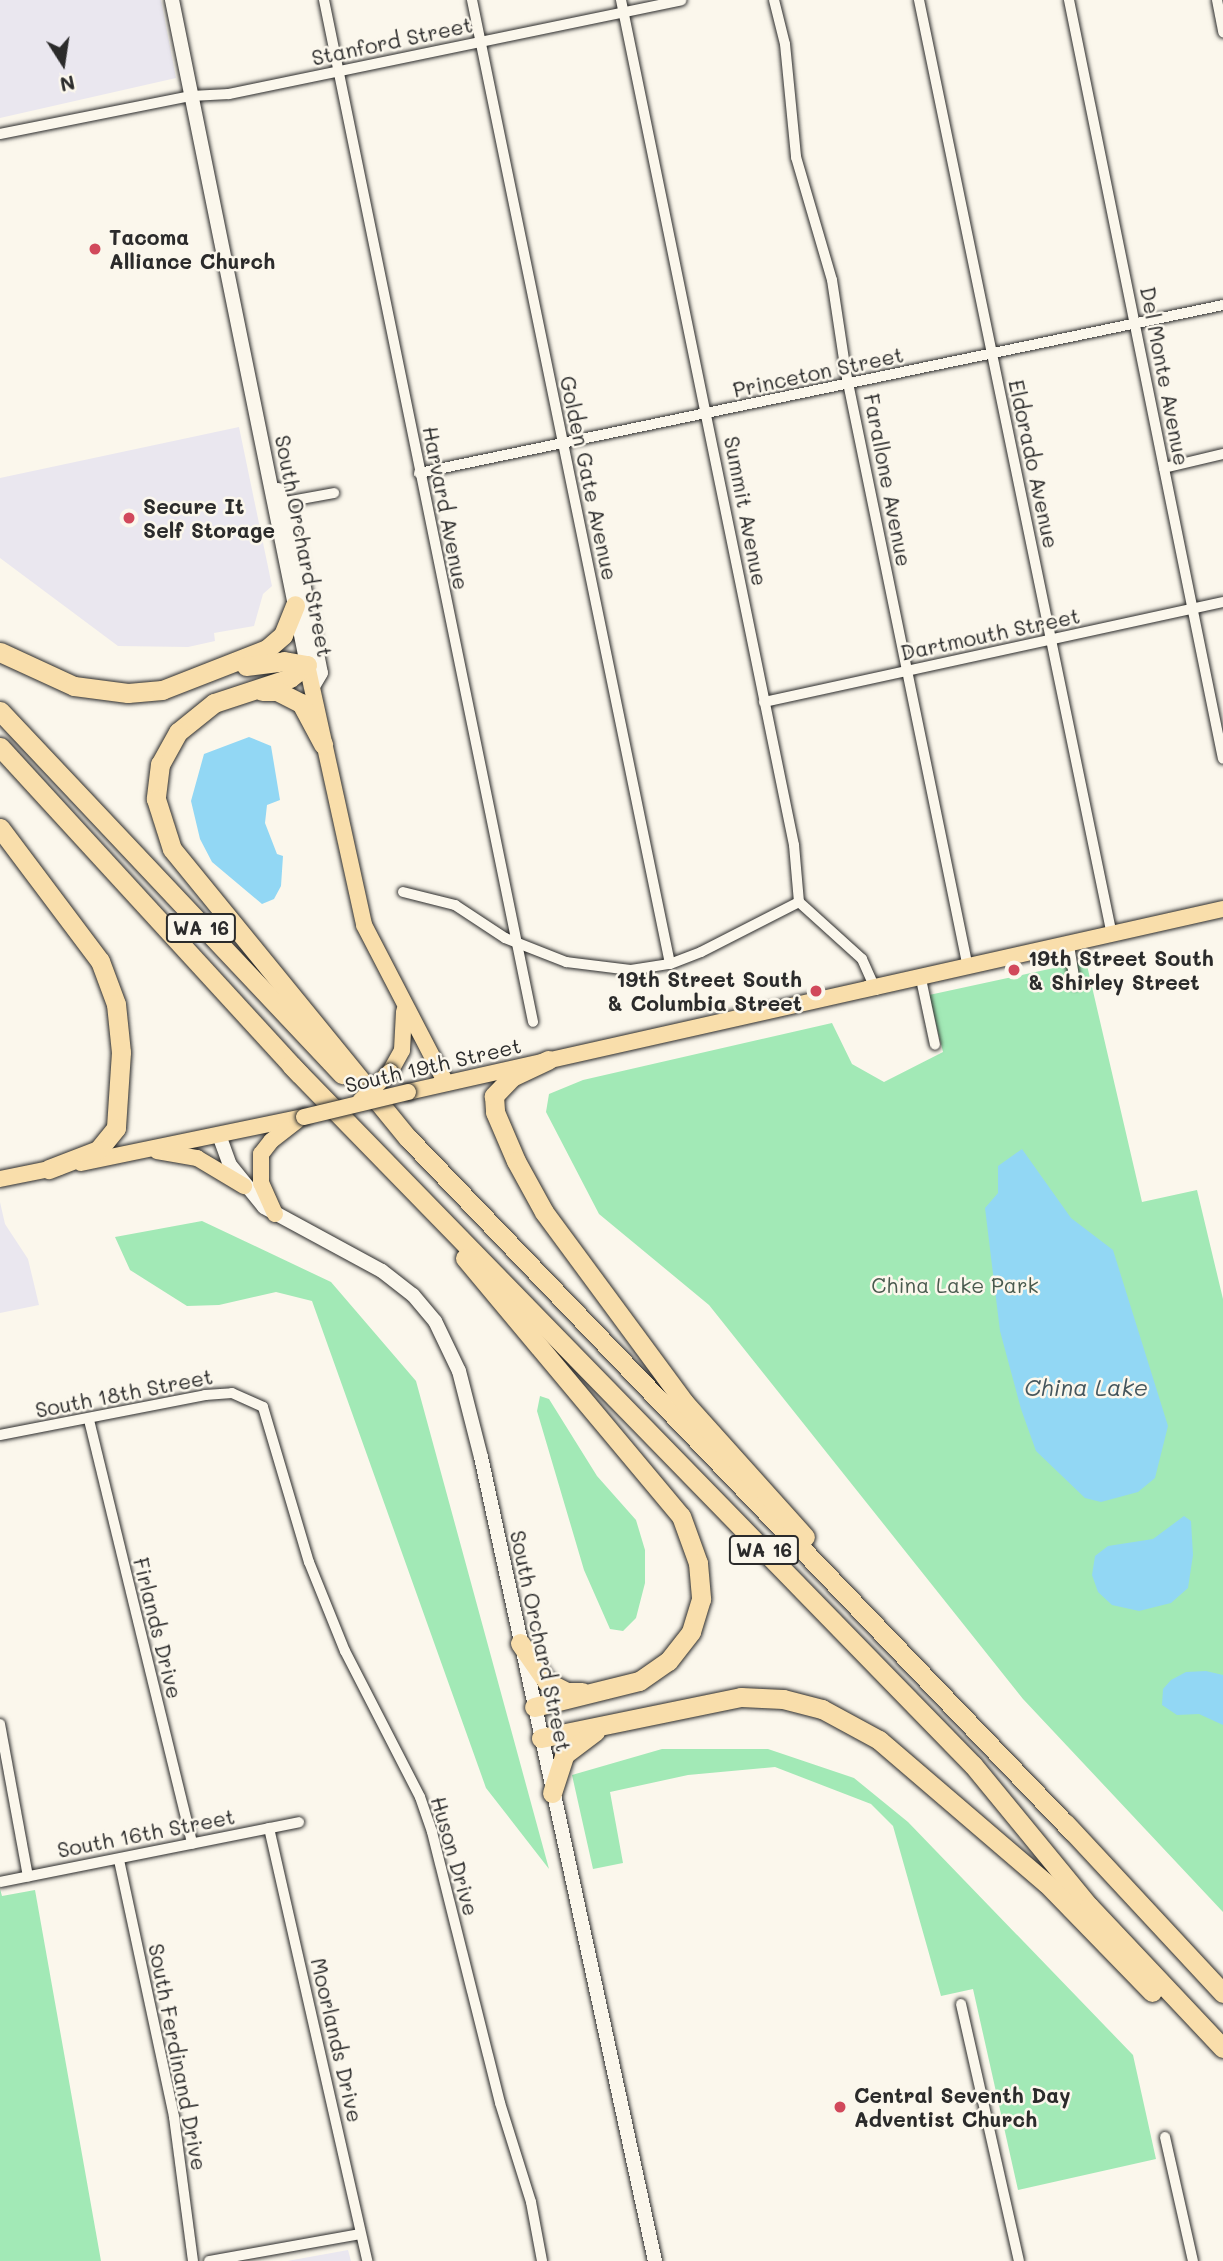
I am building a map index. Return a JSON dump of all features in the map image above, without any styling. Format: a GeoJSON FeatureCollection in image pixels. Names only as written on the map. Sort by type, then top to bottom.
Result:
{"type":"FeatureCollection","features":[{"type":"Feature","properties":{"kind":"highway"},"geometry":{"type":"LineString","coordinates":[[0,652],[58,681],[112,692],[162,691],[267,649],[283,635],[295,606]]}},
{"type":"Feature","properties":{"kind":"highway"},"geometry":{"type":"LineString","coordinates":[[0,640],[29,659],[92,680],[144,683],[284,661],[307,665]]}},
{"type":"Feature","properties":{"kind":"highway"},"geometry":{"type":"LineString","coordinates":[[307,665],[290,678],[204,709],[172,742],[158,771],[156,799],[161,827],[190,873],[408,1138]]}},
{"type":"Feature","properties":{"kind":"highway"},"geometry":{"type":"LineString","coordinates":[[247,693],[277,691],[296,700],[310,714],[323,744]]}},
{"type":"Feature","properties":{"kind":"highway","name":"WA 16"},"geometry":{"type":"LineString","coordinates":[[0,711],[291,1025],[408,1138],[1073,1832],[1223,1993]]}},
{"type":"Feature","properties":{"kind":"highway","name":"WA 16"},"geometry":{"type":"LineString","coordinates":[[0,747],[291,1065],[973,1765],[1089,1906],[1223,2048]]}},
{"type":"Feature","properties":{"kind":"highway"},"geometry":{"type":"LineString","coordinates":[[0,828],[94,952],[116,1004],[121,1052],[116,1128],[98,1150],[49,1169]]}},
{"type":"Feature","properties":{"kind":"highway"},"geometry":{"type":"LineString","coordinates":[[548,1060],[499,1087],[493,1103],[516,1161],[544,1212],[684,1402],[1073,1832]]}},
{"type":"Feature","properties":{"kind":"highway"},"geometry":{"type":"LineString","coordinates":[[291,1065],[475,1270],[681,1516],[698,1563],[701,1599],[691,1632],[668,1661],[639,1681],[604,1692],[534,1707]]}},
{"type":"Feature","properties":{"kind":"highway"},"geometry":{"type":"LineString","coordinates":[[520,1643],[547,1682],[567,1692],[604,1692]]}},
{"type":"Feature","properties":{"kind":"highway"},"geometry":{"type":"LineString","coordinates":[[541,1738],[741,1697],[783,1699],[822,1709],[879,1740],[1046,1883],[1153,1993],[1223,2056]]}},
{"type":"Feature","properties":{"kind":"highway"},"geometry":{"type":"LineString","coordinates":[[552,1793],[564,1755],[611,1723]]}},
{"type":"Feature","properties":{"kind":"main road","name":"South Orchard Street"},"geometry":{"type":"LineString","coordinates":[[172,0],[358,905],[404,1009],[446,1083]]}},
{"type":"Feature","properties":{"kind":"main road"},"geometry":{"type":"LineString","coordinates":[[271,485],[282,493],[285,502],[321,673],[312,688]]}},
{"type":"Feature","properties":{"kind":"main road","name":"South 19th Street"},"geometry":{"type":"LineString","coordinates":[[0,1179],[295,1120],[408,1091],[876,990],[1223,909]]}},
{"type":"Feature","properties":{"kind":"main road"},"geometry":{"type":"LineString","coordinates":[[358,1103],[390,1072],[402,1050],[404,1009]]}},
{"type":"Feature","properties":{"kind":"main road"},"geometry":{"type":"LineString","coordinates":[[275,1214],[261,1183],[261,1154],[295,1120]]}},
{"type":"Feature","properties":{"kind":"main road","name":"South Orchard Street"},"geometry":{"type":"LineString","coordinates":[[219,1135],[225,1156],[243,1186],[275,1214],[399,1282],[442,1333],[472,1415],[655,2261]]}},
{"type":"Feature","properties":{"kind":"main road"},"geometry":{"type":"LineString","coordinates":[[148,1149],[197,1158],[243,1186]]}},
{"type":"Feature","properties":{"kind":"street","name":"Harvard Avenue"},"geometry":{"type":"LineString","coordinates":[[324,0],[533,1022]]}},
{"type":"Feature","properties":{"kind":"street","name":"Golden Gate Avenue"},"geometry":{"type":"LineString","coordinates":[[472,0],[670,964]]}},
{"type":"Feature","properties":{"kind":"street","name":"Stanford Street"},"geometry":{"type":"LineString","coordinates":[[0,134],[191,96],[229,94],[339,72],[481,42],[622,6],[681,0]]}},
{"type":"Feature","properties":{"kind":"street","name":"Farallone Avenue"},"geometry":{"type":"LineString","coordinates":[[774,0],[785,44],[796,157],[832,279],[905,671],[968,968]]}},
{"type":"Feature","properties":{"kind":"street","name":"Eldorado Avenue"},"geometry":{"type":"LineString","coordinates":[[919,0],[1112,935]]}},
{"type":"Feature","properties":{"kind":"street","name":"Del Monte Avenue"},"geometry":{"type":"LineString","coordinates":[[1069,0],[1223,756]]}},
{"type":"Feature","properties":{"kind":"street"},"geometry":{"type":"LineString","coordinates":[[1217,0],[1223,32]]}},
{"type":"Feature","properties":{"kind":"street","name":"Summit Avenue"},"geometry":{"type":"LineString","coordinates":[[622,6],[794,845],[799,902]]}},
{"type":"Feature","properties":{"kind":"street","name":"Princeton Street"},"geometry":{"type":"LineString","coordinates":[[419,473],[1223,305]]}},
{"type":"Feature","properties":{"kind":"street"},"geometry":{"type":"LineString","coordinates":[[1164,468],[1223,454]]}},
{"type":"Feature","properties":{"kind":"street"},"geometry":{"type":"LineString","coordinates":[[285,502],[334,493]]}},
{"type":"Feature","properties":{"kind":"street","name":"Dartmouth Street"},"geometry":{"type":"LineString","coordinates":[[764,702],[1051,642],[1223,602]]}},
{"type":"Feature","properties":{"kind":"street"},"geometry":{"type":"LineString","coordinates":[[403,892],[455,905],[515,942],[566,962],[631,970],[670,964],[720,944],[799,902],[862,959],[876,990]]}},
{"type":"Feature","properties":{"kind":"street"},"geometry":{"type":"LineString","coordinates":[[1069,945],[1075,984]]}},
{"type":"Feature","properties":{"kind":"street"},"geometry":{"type":"LineString","coordinates":[[921,979],[935,1045]]}},
{"type":"Feature","properties":{"kind":"street","name":"South 18th Street"},"geometry":{"type":"LineString","coordinates":[[0,1436],[205,1395],[232,1393],[255,1401]]}},
{"type":"Feature","properties":{"kind":"street","name":"Huson Drive"},"geometry":{"type":"LineString","coordinates":[[255,1401],[271,1424],[297,1530],[345,1651],[420,1797],[432,1832],[500,2103],[531,2202],[542,2261]]}},
{"type":"Feature","properties":{"kind":"street","name":"Firlands Drive"},"geometry":{"type":"LineString","coordinates":[[89,1420],[192,1844]]}},
{"type":"Feature","properties":{"kind":"street"},"geometry":{"type":"LineString","coordinates":[[0,1724],[28,1876]]}},
{"type":"Feature","properties":{"kind":"street","name":"South 16th Street"},"geometry":{"type":"LineString","coordinates":[[0,1882],[299,1822]]}},
{"type":"Feature","properties":{"kind":"street","name":"Moorlands Drive"},"geometry":{"type":"LineString","coordinates":[[269,1828],[366,2261]]}},
{"type":"Feature","properties":{"kind":"street","name":"South Ferdinand Drive"},"geometry":{"type":"LineString","coordinates":[[119,1860],[174,2117],[193,2261]]}},
{"type":"Feature","properties":{"kind":"street"},"geometry":{"type":"LineString","coordinates":[[961,2004],[1019,2261]]}},
{"type":"Feature","properties":{"kind":"street"},"geometry":{"type":"LineString","coordinates":[[1165,2137],[1193,2261]]}},
{"type":"Feature","properties":{"kind":"street"},"geometry":{"type":"LineString","coordinates":[[209,2261],[360,2234]]}},
{"type":"Feature","properties":{"kind":"shaded area"},"geometry":{"type":"Polygon","coordinates":[[[0,0],[161,0],[176,78],[0,118],[0,0]]]}},
{"type":"Feature","properties":{"kind":"shaded area","name":"Secure It Self Storage"},"geometry":{"type":"Polygon","coordinates":[[[239,427],[272,586],[263,594],[254,626],[214,633],[215,641],[188,647],[118,646],[0,558],[0,478],[239,427]]]}},
{"type":"Feature","properties":{"kind":"shaded area"},"geometry":{"type":"Polygon","coordinates":[[[0,1202],[5,1224],[28,1259],[39,1305],[0,1313],[0,1202]]]}},
{"type":"Feature","properties":{"kind":"shaded area"},"geometry":{"type":"Polygon","coordinates":[[[348,2250],[351,2261],[287,2261],[348,2250]]]}},
{"type":"Feature","properties":{"kind":"green space","name":"China Lake Park"},"geometry":{"type":"Polygon","coordinates":[[[1086,961],[1142,1202],[1197,1190],[1223,1299],[1223,1912],[1023,1699],[709,1305],[599,1214],[546,1112],[549,1094],[583,1080],[832,1023],[852,1064],[884,1082],[943,1052],[929,995],[1086,961]]]}},
{"type":"Feature","properties":{"kind":"green space"},"geometry":{"type":"Polygon","coordinates":[[[202,1221],[331,1282],[416,1381],[549,1869],[486,1788],[312,1301],[276,1292],[219,1305],[187,1306],[130,1270],[115,1237],[202,1221]]]}},
{"type":"Feature","properties":{"kind":"green space"},"geometry":{"type":"Polygon","coordinates":[[[540,1396],[549,1399],[597,1476],[636,1520],[645,1550],[645,1583],[636,1618],[623,1631],[610,1629],[584,1570],[537,1411],[540,1396]]]}},
{"type":"Feature","properties":{"kind":"green space"},"geometry":{"type":"Polygon","coordinates":[[[662,1749],[768,1749],[854,1778],[908,1822],[1133,2055],[1156,2159],[1018,2190],[973,1989],[941,1996],[893,1826],[871,1804],[775,1767],[688,1775],[610,1792],[623,1863],[593,1869],[572,1775],[662,1749]]]}},
{"type":"Feature","properties":{"kind":"green space"},"geometry":{"type":"Polygon","coordinates":[[[0,1889],[2,1896],[35,1890],[101,2261],[0,2261],[0,1889]]]}},
{"type":"Feature","properties":{"kind":"water"},"geometry":{"type":"Polygon","coordinates":[[[249,737],[271,746],[280,800],[267,805],[265,823],[277,854],[283,856],[281,886],[274,899],[262,904],[212,862],[200,839],[191,801],[204,754],[249,737]]]}},
{"type":"Feature","properties":{"kind":"water","name":"China Lake"},"geometry":{"type":"Polygon","coordinates":[[[1022,1149],[1071,1218],[1113,1250],[1168,1426],[1155,1478],[1138,1492],[1101,1502],[1085,1498],[1036,1451],[1021,1409],[1000,1331],[985,1208],[998,1193],[998,1166],[1022,1149]]]}},
{"type":"Feature","properties":{"kind":"water"},"geometry":{"type":"Polygon","coordinates":[[[1184,1516],[1191,1521],[1193,1555],[1188,1588],[1171,1603],[1139,1611],[1112,1605],[1098,1592],[1092,1575],[1095,1556],[1108,1546],[1153,1539],[1184,1516]]]}},
{"type":"Feature","properties":{"kind":"water"},"geometry":{"type":"Polygon","coordinates":[[[1206,1671],[1223,1675],[1223,1725],[1199,1714],[1177,1715],[1162,1705],[1163,1689],[1171,1680],[1186,1672],[1206,1671]]]}},
{"type":"Feature","properties":{"kind":"place","name":"Tacoma Alliance Church"},"geometry":{"type":"Point","coordinates":[95,249]}},
{"type":"Feature","properties":{"kind":"place","name":"Secure It Self Storage"},"geometry":{"type":"Point","coordinates":[129,518]}},
{"type":"Feature","properties":{"kind":"place","name":"19th Street South & Shirley Street"},"geometry":{"type":"Point","coordinates":[1014,970]}},
{"type":"Feature","properties":{"kind":"place","name":"19th Street South & Columbia Street"},"geometry":{"type":"Point","coordinates":[816,991]}},
{"type":"Feature","properties":{"kind":"place","name":"Central Seventh Day Adventist Church"},"geometry":{"type":"Point","coordinates":[840,2107]}}]}
